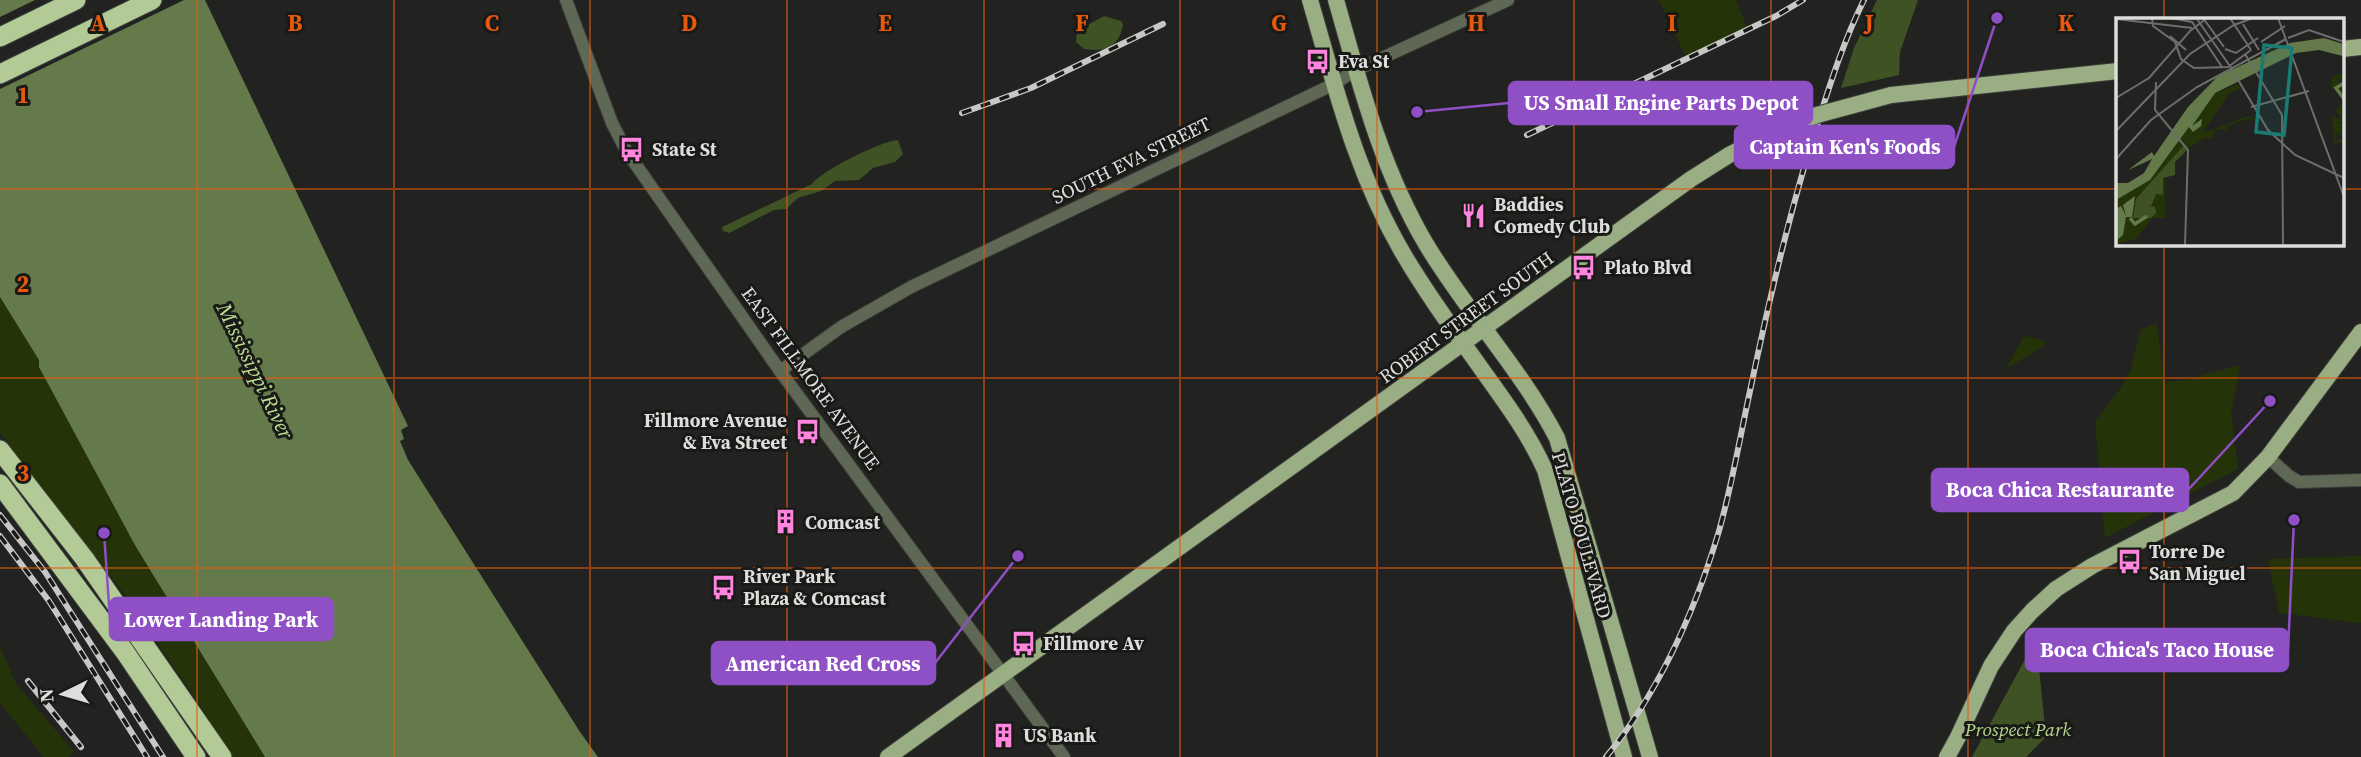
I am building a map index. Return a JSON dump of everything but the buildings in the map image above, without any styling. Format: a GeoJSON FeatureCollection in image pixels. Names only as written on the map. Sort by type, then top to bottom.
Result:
{"type":"FeatureCollection","features":[{"type":"Feature","properties":{"kind":"highway"},"geometry":{"type":"LineString","coordinates":[[0,37],[76,0]]}},
{"type":"Feature","properties":{"kind":"highway"},"geometry":{"type":"LineString","coordinates":[[0,74],[152,0]]}},
{"type":"Feature","properties":{"kind":"highway"},"geometry":{"type":"LineString","coordinates":[[0,450],[84,558],[222,757]]}},
{"type":"Feature","properties":{"kind":"highway"},"geometry":{"type":"LineString","coordinates":[[0,484],[125,652],[196,757]]}},
{"type":"Feature","properties":{"kind":"main road","name":"PLATO BOULEVARD"},"geometry":{"type":"LineString","coordinates":[[1310,0],[1346,128],[1374,196],[1403,253],[1509,405],[1529,436],[1545,470],[1624,757]]}},
{"type":"Feature","properties":{"kind":"main road","name":"PLATO BOULEVARD"},"geometry":{"type":"LineString","coordinates":[[1336,0],[1372,126],[1392,179],[1429,249],[1540,409],[1557,438],[1650,757]]}},
{"type":"Feature","properties":{"kind":"main road","name":"ROBERT STREET SOUTH"},"geometry":{"type":"LineString","coordinates":[[888,757],[1691,178],[1729,155],[1817,115],[1891,95],[2116,71]]}},
{"type":"Feature","properties":{"kind":"main road"},"geometry":{"type":"LineString","coordinates":[[1947,757],[1995,660],[2014,631],[2045,598],[2108,557],[2233,493],[2268,457],[2361,332]]}},
{"type":"Feature","properties":{"kind":"street","name":"EAST FILLMORE AVENUE"},"geometry":{"type":"LineString","coordinates":[[566,0],[612,123],[627,152],[780,370],[1064,757]]}},
{"type":"Feature","properties":{"kind":"street","name":"SOUTH EVA STREET"},"geometry":{"type":"LineString","coordinates":[[780,370],[841,327],[911,287],[1334,84],[1356,70],[1508,0]]}},
{"type":"Feature","properties":{"kind":"street"},"geometry":{"type":"LineString","coordinates":[[2268,457],[2288,476],[2299,482],[2361,480]]}},
{"type":"Feature","properties":{"kind":"shaded area"},"geometry":{"type":"Polygon","coordinates":[[[1659,0],[1736,0],[1748,30],[1687,59],[1659,0]]]}},
{"type":"Feature","properties":{"kind":"shaded area"},"geometry":{"type":"Polygon","coordinates":[[[0,297],[40,360],[39,367],[136,547],[265,757],[230,757],[206,714],[122,591],[0,433],[0,297]]]}},
{"type":"Feature","properties":{"kind":"shaded area","name":"Torre De San Miguel"},"geometry":{"type":"Polygon","coordinates":[[[2157,324],[2164,382],[2185,380],[2240,365],[2231,413],[2238,469],[2105,538],[2095,421],[2130,372],[2141,329],[2157,324]]]}},
{"type":"Feature","properties":{"kind":"shaded area"},"geometry":{"type":"Polygon","coordinates":[[[2024,336],[2045,341],[2045,345],[2006,369],[2024,336]]]}},
{"type":"Feature","properties":{"kind":"shaded area"},"geometry":{"type":"Polygon","coordinates":[[[2361,556],[2361,623],[2279,613],[2268,559],[2361,556]]]}},
{"type":"Feature","properties":{"kind":"shaded area"},"geometry":{"type":"Polygon","coordinates":[[[0,647],[16,684],[74,752],[68,757],[44,757],[0,703],[0,647]]]}},
{"type":"Feature","properties":{"kind":"green space"},"geometry":{"type":"Polygon","coordinates":[[[1877,0],[1918,0],[1900,52],[1899,75],[1841,88],[1854,48],[1877,0]]]}},
{"type":"Feature","properties":{"kind":"green space"},"geometry":{"type":"Polygon","coordinates":[[[1104,16],[1123,24],[1115,43],[1099,50],[1084,49],[1076,42],[1077,31],[1104,16]]]}},
{"type":"Feature","properties":{"kind":"green space"},"geometry":{"type":"Polygon","coordinates":[[[898,140],[903,154],[895,162],[873,168],[859,180],[835,181],[821,191],[798,198],[786,209],[774,210],[729,233],[723,231],[722,227],[812,184],[852,158],[879,145],[898,140]]]}},
{"type":"Feature","properties":{"kind":"green space","name":"Prospect Park"},"geometry":{"type":"Polygon","coordinates":[[[2036,639],[2046,737],[2026,757],[1972,757],[2036,639]]]}},
{"type":"Feature","properties":{"kind":"water","name":"Mississippi River"},"geometry":{"type":"Polygon","coordinates":[[[0,0],[205,0],[408,426],[401,430],[404,439],[400,441],[408,460],[598,757],[265,757],[136,547],[39,367],[39,360],[0,297],[0,0]]]}},
{"type":"Feature","properties":{"kind":"pier"},"geometry":{"type":"Polygon","coordinates":[[[35,0],[184,0],[0,89],[0,17],[35,0]]]}},
{"type":"Feature","properties":{"kind":"railway"},"geometry":{"type":"LineString","coordinates":[[1527,135],[1776,16],[1803,0]]}},
{"type":"Feature","properties":{"kind":"railway"},"geometry":{"type":"LineString","coordinates":[[1606,757],[1643,706],[1659,678],[1699,591],[1728,496],[1781,254],[1808,153],[1834,73],[1864,0]]}},
{"type":"Feature","properties":{"kind":"railway"},"geometry":{"type":"LineString","coordinates":[[962,113],[1031,88],[1163,24]]}},
{"type":"Feature","properties":{"kind":"railway"},"geometry":{"type":"LineString","coordinates":[[0,515],[45,572],[163,757]]}},
{"type":"Feature","properties":{"kind":"railway"},"geometry":{"type":"LineString","coordinates":[[0,536],[49,601],[147,757]]}},
{"type":"Feature","properties":{"kind":"railway"},"geometry":{"type":"LineString","coordinates":[[28,681],[81,747]]}},
{"type":"Feature","properties":{"kind":"place","name":"Captain Ken's Foods"},"geometry":{"type":"Point","coordinates":[1997,18]}},
{"type":"Feature","properties":{"kind":"place","name":"Eva St"},"geometry":{"type":"Point","coordinates":[1318,61]}},
{"type":"Feature","properties":{"kind":"place","name":"US Small Engine Parts Depot"},"geometry":{"type":"Point","coordinates":[1417,112]}},
{"type":"Feature","properties":{"kind":"place","name":"State St"},"geometry":{"type":"Point","coordinates":[632,149]}},
{"type":"Feature","properties":{"kind":"place","name":"Baddies Comedy Club"},"geometry":{"type":"Point","coordinates":[1474,215]}},
{"type":"Feature","properties":{"kind":"place","name":"Plato Blvd"},"geometry":{"type":"Point","coordinates":[1584,267]}},
{"type":"Feature","properties":{"kind":"place","name":"Boca Chica Restaurante"},"geometry":{"type":"Point","coordinates":[2270,401]}},
{"type":"Feature","properties":{"kind":"place","name":"Fillmore Avenue & Eva Street"},"geometry":{"type":"Point","coordinates":[807,431]}},
{"type":"Feature","properties":{"kind":"place","name":"Boca Chica's Taco House"},"geometry":{"type":"Point","coordinates":[2294,520]}},
{"type":"Feature","properties":{"kind":"place","name":"Comcast"},"geometry":{"type":"Point","coordinates":[785,522]}},
{"type":"Feature","properties":{"kind":"place","name":"Lower Landing Park"},"geometry":{"type":"Point","coordinates":[104,533]}},
{"type":"Feature","properties":{"kind":"place","name":"American Red Cross"},"geometry":{"type":"Point","coordinates":[1018,556]}},
{"type":"Feature","properties":{"kind":"place","name":"Torre De San Miguel"},"geometry":{"type":"Point","coordinates":[2129,562]}},
{"type":"Feature","properties":{"kind":"place","name":"River Park Plaza & Comcast"},"geometry":{"type":"Point","coordinates":[723,587]}},
{"type":"Feature","properties":{"kind":"place","name":"Fillmore Av"},"geometry":{"type":"Point","coordinates":[1023,643]}},
{"type":"Feature","properties":{"kind":"place","name":"US Bank"},"geometry":{"type":"Point","coordinates":[1003,735]}}]}
